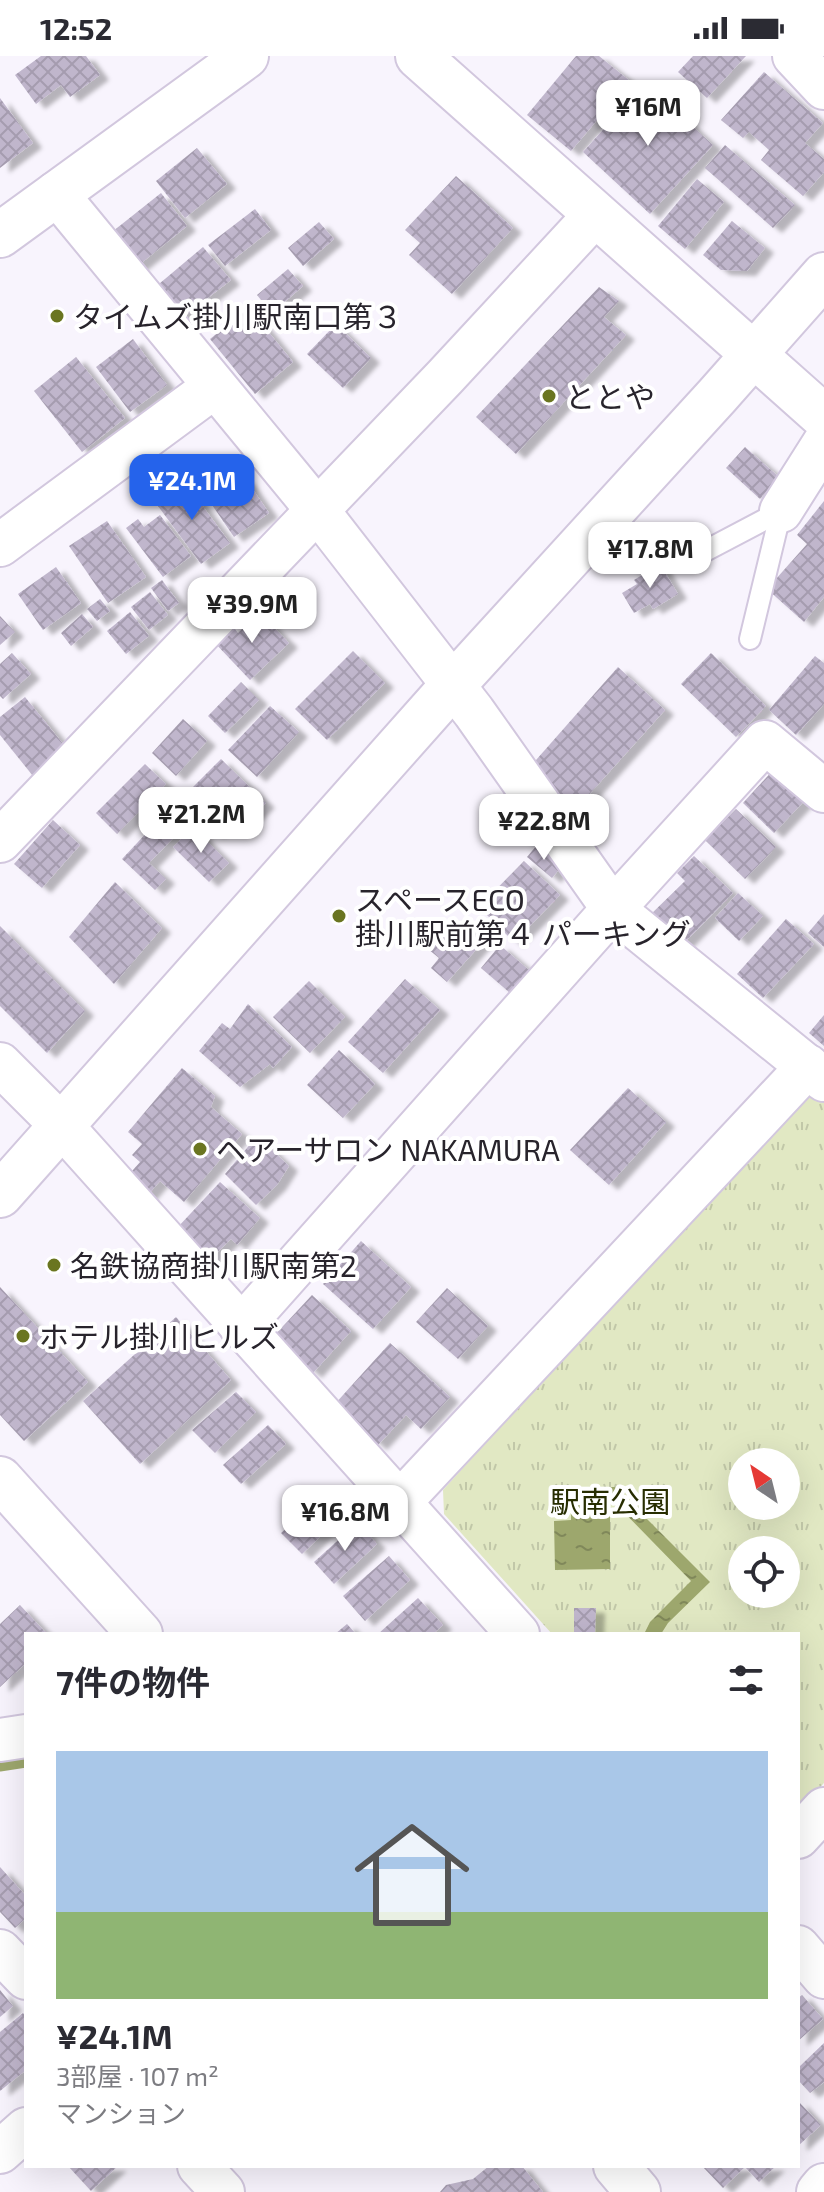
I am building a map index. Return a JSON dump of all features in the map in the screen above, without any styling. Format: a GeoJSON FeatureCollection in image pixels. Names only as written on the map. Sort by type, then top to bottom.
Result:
{"type":"FeatureCollection","features":[{"type":"Feature","properties":{"kind":"street"},"geometry":{"type":"LineString","coordinates":[[0,235],[246,56]]}},
{"type":"Feature","properties":{"kind":"street"},"geometry":{"type":"LineString","coordinates":[[418,56],[824,417]]}},
{"type":"Feature","properties":{"kind":"street"},"geometry":{"type":"LineString","coordinates":[[794,56],[824,88]]}},
{"type":"Feature","properties":{"kind":"street"},"geometry":{"type":"LineString","coordinates":[[56,193],[318,511],[453,685],[613,909],[816,1073],[400,1502]]}},
{"type":"Feature","properties":{"kind":"street"},"geometry":{"type":"LineString","coordinates":[[0,841],[318,511],[595,215]]}},
{"type":"Feature","properties":{"kind":"street"},"geometry":{"type":"LineString","coordinates":[[0,1195],[453,685],[824,275]]}},
{"type":"Feature","properties":{"kind":"street"},"geometry":{"type":"LineString","coordinates":[[0,545],[214,387]]}},
{"type":"Feature","properties":{"kind":"street"},"geometry":{"type":"LineString","coordinates":[[781,511],[824,443]]}},
{"type":"Feature","properties":{"kind":"street"},"geometry":{"type":"LineString","coordinates":[[241,1327],[765,742],[824,791]]}},
{"type":"Feature","properties":{"kind":"street"},"geometry":{"type":"LineString","coordinates":[[0,1064],[61,1125],[516,1632]]}},
{"type":"Feature","properties":{"kind":"street"},"geometry":{"type":"LineString","coordinates":[[0,1479],[138,1632]]}},
{"type":"Feature","properties":{"kind":"street"},"geometry":{"type":"LineString","coordinates":[[0,1740],[24,1736]]}},
{"type":"Feature","properties":{"kind":"street"},"geometry":{"type":"LineString","coordinates":[[800,1835],[824,1809]]}},
{"type":"Feature","properties":{"kind":"street"},"geometry":{"type":"LineString","coordinates":[[800,1949],[824,1977]]}},
{"type":"Feature","properties":{"kind":"street"},"geometry":{"type":"LineString","coordinates":[[0,1951],[24,1976]]}},
{"type":"Feature","properties":{"kind":"street"},"geometry":{"type":"LineString","coordinates":[[0,2152],[24,2131]]}},
{"type":"Feature","properties":{"kind":"street"},"geometry":{"type":"LineString","coordinates":[[201,2168],[223,2192]]}},
{"type":"Feature","properties":{"kind":"street"},"geometry":{"type":"LineString","coordinates":[[618,2168],[638,2192]]}},
{"type":"Feature","properties":{"kind":"street"},"geometry":{"type":"LineString","coordinates":[[819,2192],[824,2186]]}},
{"type":"Feature","properties":{"kind":"lane"},"geometry":{"type":"LineString","coordinates":[[686,561],[781,511]]}},
{"type":"Feature","properties":{"kind":"lane"},"geometry":{"type":"LineString","coordinates":[[750,639],[781,511]]}},
{"type":"Feature","properties":{"kind":"green space","name":"駅南公園"},"geometry":{"type":"Polygon","coordinates":[[[802,1094],[824,1095],[824,1783],[800,1809],[800,1632],[550,1632],[444,1514],[443,1490],[802,1094]]]}},
{"type":"Feature","properties":{"kind":"water"},"geometry":{"type":"Polygon","coordinates":[[[571,1487],[615,1487],[710,1582],[662,1632],[645,1632],[650,1622],[691,1581],[610,1498],[610,1569],[555,1570],[554,1521],[571,1520],[571,1487]]]}},
{"type":"Feature","properties":{"kind":"building"},"geometry":{"type":"Polygon","coordinates":[[[41,56],[86,56],[100,75],[70,97],[61,85],[36,104],[15,75],[41,56]]]}},
{"type":"Feature","properties":{"kind":"building"},"geometry":{"type":"Polygon","coordinates":[[[576,56],[599,56],[630,81],[571,151],[527,115],[576,56]]]}},
{"type":"Feature","properties":{"kind":"building"},"geometry":{"type":"Polygon","coordinates":[[[693,56],[746,56],[707,98],[678,72],[693,56]]]}},
{"type":"Feature","properties":{"kind":"building"},"geometry":{"type":"Polygon","coordinates":[[[764,72],[823,123],[805,143],[824,159],[824,172],[803,196],[761,160],[769,150],[749,132],[743,138],[721,120],[764,72]]]}},
{"type":"Feature","properties":{"kind":"building"},"geometry":{"type":"Polygon","coordinates":[[[645,83],[713,145],[650,214],[583,152],[645,83]]]}},
{"type":"Feature","properties":{"kind":"building"},"geometry":{"type":"Polygon","coordinates":[[[0,98],[33,143],[0,168],[0,98]]]}},
{"type":"Feature","properties":{"kind":"building"},"geometry":{"type":"Polygon","coordinates":[[[725,145],[795,205],[773,228],[705,168],[725,145]]]}},
{"type":"Feature","properties":{"kind":"building"},"geometry":{"type":"Polygon","coordinates":[[[197,148],[227,184],[185,218],[156,181],[197,148]]]}},
{"type":"Feature","properties":{"kind":"building"},"geometry":{"type":"Polygon","coordinates":[[[456,176],[513,228],[452,294],[409,255],[420,243],[405,230],[456,176]]]}},
{"type":"Feature","properties":{"kind":"building"},"geometry":{"type":"Polygon","coordinates":[[[697,179],[724,202],[685,249],[658,226],[697,179]]]}},
{"type":"Feature","properties":{"kind":"building"},"geometry":{"type":"Polygon","coordinates":[[[161,193],[187,226],[134,269],[107,236],[161,193]]]}},
{"type":"Feature","properties":{"kind":"building"},"geometry":{"type":"Polygon","coordinates":[[[255,209],[271,230],[225,266],[208,245],[255,209]]]}},
{"type":"Feature","properties":{"kind":"building"},"geometry":{"type":"Polygon","coordinates":[[[732,221],[765,248],[747,271],[721,270],[703,255],[732,221]]]}},
{"type":"Feature","properties":{"kind":"building"},"geometry":{"type":"Polygon","coordinates":[[[319,222],[334,239],[303,266],[288,248],[319,222]]]}},
{"type":"Feature","properties":{"kind":"building"},"geometry":{"type":"Polygon","coordinates":[[[203,247],[231,280],[178,321],[153,289],[203,247]]]}},
{"type":"Feature","properties":{"kind":"building"},"geometry":{"type":"Polygon","coordinates":[[[288,269],[303,286],[272,313],[257,295],[288,269]]]}},
{"type":"Feature","properties":{"kind":"building"},"geometry":{"type":"Polygon","coordinates":[[[599,287],[619,301],[604,317],[626,335],[516,454],[476,417],[599,287]]]}},
{"type":"Feature","properties":{"kind":"building"},"geometry":{"type":"Polygon","coordinates":[[[249,308],[293,362],[255,394],[210,339],[249,308]]]}},
{"type":"Feature","properties":{"kind":"building"},"geometry":{"type":"Polygon","coordinates":[[[336,324],[371,358],[343,388],[307,354],[336,324]]]}},
{"type":"Feature","properties":{"kind":"building"},"geometry":{"type":"Polygon","coordinates":[[[133,339],[167,385],[130,412],[96,367],[133,339]]]}},
{"type":"Feature","properties":{"kind":"building"},"geometry":{"type":"Polygon","coordinates":[[[76,357],[125,418],[82,452],[34,391],[76,357]]]}},
{"type":"Feature","properties":{"kind":"building"},"geometry":{"type":"Polygon","coordinates":[[[745,447],[779,477],[760,499],[726,468],[745,447]]]}},
{"type":"Feature","properties":{"kind":"building"},"geometry":{"type":"Polygon","coordinates":[[[245,478],[269,513],[234,537],[210,502],[245,478]]]}},
{"type":"Feature","properties":{"kind":"building"},"geometry":{"type":"Polygon","coordinates":[[[184,481],[230,543],[201,564],[155,502],[184,481]]]}},
{"type":"Feature","properties":{"kind":"building"},"geometry":{"type":"Polygon","coordinates":[[[824,501],[824,597],[804,622],[767,589],[807,544],[797,535],[824,501]]]}},
{"type":"Feature","properties":{"kind":"building"},"geometry":{"type":"Polygon","coordinates":[[[160,515],[191,556],[163,577],[126,528],[138,519],[144,527],[160,515]]]}},
{"type":"Feature","properties":{"kind":"building"},"geometry":{"type":"Polygon","coordinates":[[[107,521],[146,577],[108,603],[69,546],[107,521]]]}},
{"type":"Feature","properties":{"kind":"building"},"geometry":{"type":"Polygon","coordinates":[[[660,564],[678,594],[653,609],[650,604],[634,613],[622,593],[637,584],[634,580],[660,564]]]}},
{"type":"Feature","properties":{"kind":"building"},"geometry":{"type":"Polygon","coordinates":[[[56,567],[81,603],[43,630],[18,594],[56,567]]]}},
{"type":"Feature","properties":{"kind":"building"},"geometry":{"type":"Polygon","coordinates":[[[162,580],[179,603],[168,611],[151,588],[162,580]]]}},
{"type":"Feature","properties":{"kind":"building"},"geometry":{"type":"Polygon","coordinates":[[[150,592],[168,615],[149,630],[131,607],[150,592]]]}},
{"type":"Feature","properties":{"kind":"building"},"geometry":{"type":"Polygon","coordinates":[[[100,599],[110,611],[97,621],[87,609],[100,599]]]}},
{"type":"Feature","properties":{"kind":"building"},"geometry":{"type":"Polygon","coordinates":[[[130,612],[149,636],[126,654],[107,631],[130,612]]]}},
{"type":"Feature","properties":{"kind":"building"},"geometry":{"type":"Polygon","coordinates":[[[259,612],[289,643],[250,680],[214,642],[232,625],[238,633],[259,612]]]}},
{"type":"Feature","properties":{"kind":"building"},"geometry":{"type":"Polygon","coordinates":[[[82,614],[93,627],[71,646],[61,633],[82,614]]]}},
{"type":"Feature","properties":{"kind":"building"},"geometry":{"type":"Polygon","coordinates":[[[0,616],[15,632],[0,645],[0,616]]]}},
{"type":"Feature","properties":{"kind":"building"},"geometry":{"type":"Polygon","coordinates":[[[353,651],[385,683],[327,740],[295,709],[353,651]]]}},
{"type":"Feature","properties":{"kind":"building"},"geometry":{"type":"Polygon","coordinates":[[[12,653],[31,674],[3,699],[0,696],[0,664],[12,653]]]}},
{"type":"Feature","properties":{"kind":"building"},"geometry":{"type":"Polygon","coordinates":[[[711,653],[766,706],[736,737],[681,684],[711,653]]]}},
{"type":"Feature","properties":{"kind":"building"},"geometry":{"type":"Polygon","coordinates":[[[815,656],[824,663],[824,704],[796,735],[769,710],[815,656]]]}},
{"type":"Feature","properties":{"kind":"building"},"geometry":{"type":"Polygon","coordinates":[[[618,667],[665,710],[576,809],[529,768],[618,667]]]}},
{"type":"Feature","properties":{"kind":"building"},"geometry":{"type":"Polygon","coordinates":[[[241,682],[259,700],[225,733],[208,716],[241,682]]]}},
{"type":"Feature","properties":{"kind":"building"},"geometry":{"type":"Polygon","coordinates":[[[25,697],[64,745],[33,776],[0,735],[0,717],[25,697]]]}},
{"type":"Feature","properties":{"kind":"building"},"geometry":{"type":"Polygon","coordinates":[[[270,706],[299,732],[257,777],[228,750],[270,706]]]}},
{"type":"Feature","properties":{"kind":"building"},"geometry":{"type":"Polygon","coordinates":[[[183,719],[207,741],[176,776],[152,753],[183,719]]]}},
{"type":"Feature","properties":{"kind":"building"},"geometry":{"type":"Polygon","coordinates":[[[221,759],[266,803],[241,828],[231,818],[215,833],[181,799],[221,759]]]}},
{"type":"Feature","properties":{"kind":"building"},"geometry":{"type":"Polygon","coordinates":[[[145,764],[166,784],[117,834],[96,813],[145,764]]]}},
{"type":"Feature","properties":{"kind":"building"},"geometry":{"type":"Polygon","coordinates":[[[776,767],[808,797],[774,833],[743,803],[776,767]]]}},
{"type":"Feature","properties":{"kind":"building"},"geometry":{"type":"Polygon","coordinates":[[[169,809],[186,825],[149,863],[166,879],[155,890],[122,859],[169,809]]]}},
{"type":"Feature","properties":{"kind":"building"},"geometry":{"type":"Polygon","coordinates":[[[736,809],[776,847],[745,879],[705,840],[736,809]]]}},
{"type":"Feature","properties":{"kind":"building"},"geometry":{"type":"Polygon","coordinates":[[[53,820],[80,845],[42,888],[14,864],[53,820]]]}},
{"type":"Feature","properties":{"kind":"building"},"geometry":{"type":"Polygon","coordinates":[[[193,827],[229,863],[209,882],[173,847],[193,827]]]}},
{"type":"Feature","properties":{"kind":"building"},"geometry":{"type":"Polygon","coordinates":[[[537,845],[562,866],[552,878],[527,857],[537,845]]]}},
{"type":"Feature","properties":{"kind":"building"},"geometry":{"type":"Polygon","coordinates":[[[694,856],[733,893],[680,947],[647,918],[685,881],[677,873],[694,856]]]}},
{"type":"Feature","properties":{"kind":"building"},"geometry":{"type":"Polygon","coordinates":[[[524,861],[560,895],[514,942],[479,907],[524,861]]]}},
{"type":"Feature","properties":{"kind":"building"},"geometry":{"type":"Polygon","coordinates":[[[115,882],[162,928],[114,984],[69,937],[115,882]]]}},
{"type":"Feature","properties":{"kind":"building"},"geometry":{"type":"Polygon","coordinates":[[[738,893],[763,916],[739,941],[715,918],[738,893]]]}},
{"type":"Feature","properties":{"kind":"building"},"geometry":{"type":"Polygon","coordinates":[[[824,914],[824,947],[808,933],[824,914]]]}},
{"type":"Feature","properties":{"kind":"building"},"geometry":{"type":"Polygon","coordinates":[[[455,918],[483,942],[447,982],[431,968],[439,958],[428,949],[455,918]]]}},
{"type":"Feature","properties":{"kind":"building"},"geometry":{"type":"Polygon","coordinates":[[[786,919],[814,944],[763,998],[737,974],[786,919]]]}},
{"type":"Feature","properties":{"kind":"building"},"geometry":{"type":"Polygon","coordinates":[[[0,926],[85,1011],[47,1053],[0,1006],[0,926]]]}},
{"type":"Feature","properties":{"kind":"building"},"geometry":{"type":"Polygon","coordinates":[[[500,945],[530,971],[510,993],[481,968],[500,945]]]}},
{"type":"Feature","properties":{"kind":"building"},"geometry":{"type":"Polygon","coordinates":[[[405,979],[440,1010],[383,1073],[348,1042],[405,979]]]}},
{"type":"Feature","properties":{"kind":"building"},"geometry":{"type":"Polygon","coordinates":[[[309,981],[345,1017],[310,1053],[273,1017],[309,981]]]}},
{"type":"Feature","properties":{"kind":"building"},"geometry":{"type":"Polygon","coordinates":[[[248,1004],[292,1047],[273,1068],[270,1064],[240,1087],[199,1051],[222,1023],[230,1029],[248,1004]]]}},
{"type":"Feature","properties":{"kind":"building"},"geometry":{"type":"Polygon","coordinates":[[[824,1015],[824,1046],[809,1033],[824,1015]]]}},
{"type":"Feature","properties":{"kind":"building"},"geometry":{"type":"Polygon","coordinates":[[[339,1050],[375,1084],[343,1118],[307,1085],[339,1050]]]}},
{"type":"Feature","properties":{"kind":"building"},"geometry":{"type":"Polygon","coordinates":[[[182,1068],[215,1096],[211,1107],[242,1134],[184,1202],[160,1181],[146,1197],[125,1179],[140,1162],[132,1155],[142,1144],[128,1132],[182,1068]]]}},
{"type":"Feature","properties":{"kind":"building"},"geometry":{"type":"Polygon","coordinates":[[[628,1088],[666,1122],[609,1185],[570,1150],[628,1088]]]}},
{"type":"Feature","properties":{"kind":"building"},"geometry":{"type":"Polygon","coordinates":[[[257,1136],[289,1166],[277,1185],[256,1205],[225,1174],[257,1136]]]}},
{"type":"Feature","properties":{"kind":"building"},"geometry":{"type":"Polygon","coordinates":[[[220,1182],[260,1218],[237,1245],[231,1239],[207,1262],[177,1228],[220,1182]]]}},
{"type":"Feature","properties":{"kind":"building"},"geometry":{"type":"Polygon","coordinates":[[[361,1241],[411,1287],[373,1329],[323,1284],[361,1241]]]}},
{"type":"Feature","properties":{"kind":"building","name":"ホテル掛川ヒルズ"},"geometry":{"type":"Polygon","coordinates":[[[0,1287],[88,1382],[24,1441],[0,1415],[0,1287]]]}},
{"type":"Feature","properties":{"kind":"building"},"geometry":{"type":"Polygon","coordinates":[[[447,1288],[488,1326],[458,1359],[416,1322],[447,1288]]]}},
{"type":"Feature","properties":{"kind":"building"},"geometry":{"type":"Polygon","coordinates":[[[312,1295],[351,1331],[313,1373],[273,1337],[312,1295]]]}},
{"type":"Feature","properties":{"kind":"building"},"geometry":{"type":"Polygon","coordinates":[[[176,1317],[231,1380],[140,1464],[83,1401],[176,1317]]]}},
{"type":"Feature","properties":{"kind":"building"},"geometry":{"type":"Polygon","coordinates":[[[390,1343],[450,1397],[421,1429],[406,1415],[378,1445],[334,1405],[390,1343]]]}},
{"type":"Feature","properties":{"kind":"building"},"geometry":{"type":"Polygon","coordinates":[[[236,1392],[256,1412],[215,1453],[192,1430],[236,1392]]]}},
{"type":"Feature","properties":{"kind":"building"},"geometry":{"type":"Polygon","coordinates":[[[268,1425],[286,1444],[241,1484],[223,1465],[268,1425]]]}},
{"type":"Feature","properties":{"kind":"building"},"geometry":{"type":"Polygon","coordinates":[[[327,1489],[348,1510],[302,1554],[281,1533],[327,1489]]]}},
{"type":"Feature","properties":{"kind":"building"},"geometry":{"type":"Polygon","coordinates":[[[357,1523],[377,1544],[334,1584],[314,1562],[357,1523]]]}},
{"type":"Feature","properties":{"kind":"building"},"geometry":{"type":"Polygon","coordinates":[[[389,1556],[410,1580],[365,1621],[343,1596],[389,1556]]]}},
{"type":"Feature","properties":{"kind":"building"},"geometry":{"type":"Polygon","coordinates":[[[418,1598],[443,1625],[435,1632],[380,1632],[418,1598]]]}},
{"type":"Feature","properties":{"kind":"building"},"geometry":{"type":"Polygon","coordinates":[[[20,1605],[45,1632],[24,1632],[24,1665],[0,1687],[0,1624],[20,1605]]]}},
{"type":"Feature","properties":{"kind":"building"},"geometry":{"type":"Polygon","coordinates":[[[574,1608],[596,1608],[595,1632],[574,1632],[574,1608]]]}},
{"type":"Feature","properties":{"kind":"building"},"geometry":{"type":"Polygon","coordinates":[[[347,1624],[354,1632],[337,1632],[347,1624]]]}},
{"type":"Feature","properties":{"kind":"building"},"geometry":{"type":"Polygon","coordinates":[[[0,1867],[24,1894],[24,1920],[15,1928],[0,1912],[0,1867]]]}},
{"type":"Feature","properties":{"kind":"building"},"geometry":{"type":"Polygon","coordinates":[[[0,1990],[13,2006],[0,2017],[0,1990]]]}},
{"type":"Feature","properties":{"kind":"building"},"geometry":{"type":"Polygon","coordinates":[[[802,1995],[823,2019],[800,2039],[802,1995]]]}},
{"type":"Feature","properties":{"kind":"building"},"geometry":{"type":"Polygon","coordinates":[[[24,2014],[24,2072],[0,2091],[0,2032],[24,2014]]]}},
{"type":"Feature","properties":{"kind":"building"},"geometry":{"type":"Polygon","coordinates":[[[824,2043],[824,2082],[810,2093],[800,2082],[800,2066],[824,2043]]]}},
{"type":"Feature","properties":{"kind":"building"},"geometry":{"type":"Polygon","coordinates":[[[800,2103],[821,2125],[800,2144],[800,2103]]]}},
{"type":"Feature","properties":{"kind":"building"},"geometry":{"type":"Polygon","coordinates":[[[70,2168],[116,2168],[91,2191],[70,2168]]]}},
{"type":"Feature","properties":{"kind":"building"},"geometry":{"type":"Polygon","coordinates":[[[487,2168],[524,2168],[543,2192],[440,2192],[446,2185],[473,2179],[487,2168]]]}},
{"type":"Feature","properties":{"kind":"building"},"geometry":{"type":"Polygon","coordinates":[[[704,2168],[744,2168],[723,2188],[704,2168]]]}},
{"type":"Feature","properties":{"kind":"building"},"geometry":{"type":"Polygon","coordinates":[[[746,2168],[774,2168],[759,2182],[746,2168]]]}},
{"type":"Feature","properties":{"kind":"waterway"},"geometry":{"type":"LineString","coordinates":[[0,1766],[24,1762]]}},
{"type":"Feature","properties":{"kind":"place","name":"タイムズ掛川駅南口第３"},"geometry":{"type":"Point","coordinates":[57,316]}},
{"type":"Feature","properties":{"kind":"place","name":"ととや"},"geometry":{"type":"Point","coordinates":[549,396]}},
{"type":"Feature","properties":{"kind":"place","name":"スペースECO 掛川駅前第４ パーキング"},"geometry":{"type":"Point","coordinates":[339,916]}},
{"type":"Feature","properties":{"kind":"place","name":"ヘアーサロン NAKAMURA"},"geometry":{"type":"Point","coordinates":[200,1149]}},
{"type":"Feature","properties":{"kind":"place","name":"名鉄協商掛川駅南第2"},"geometry":{"type":"Point","coordinates":[54,1265]}},
{"type":"Feature","properties":{"kind":"place","name":"ホテル掛川ヒルズ"},"geometry":{"type":"Point","coordinates":[23,1336]}}]}
